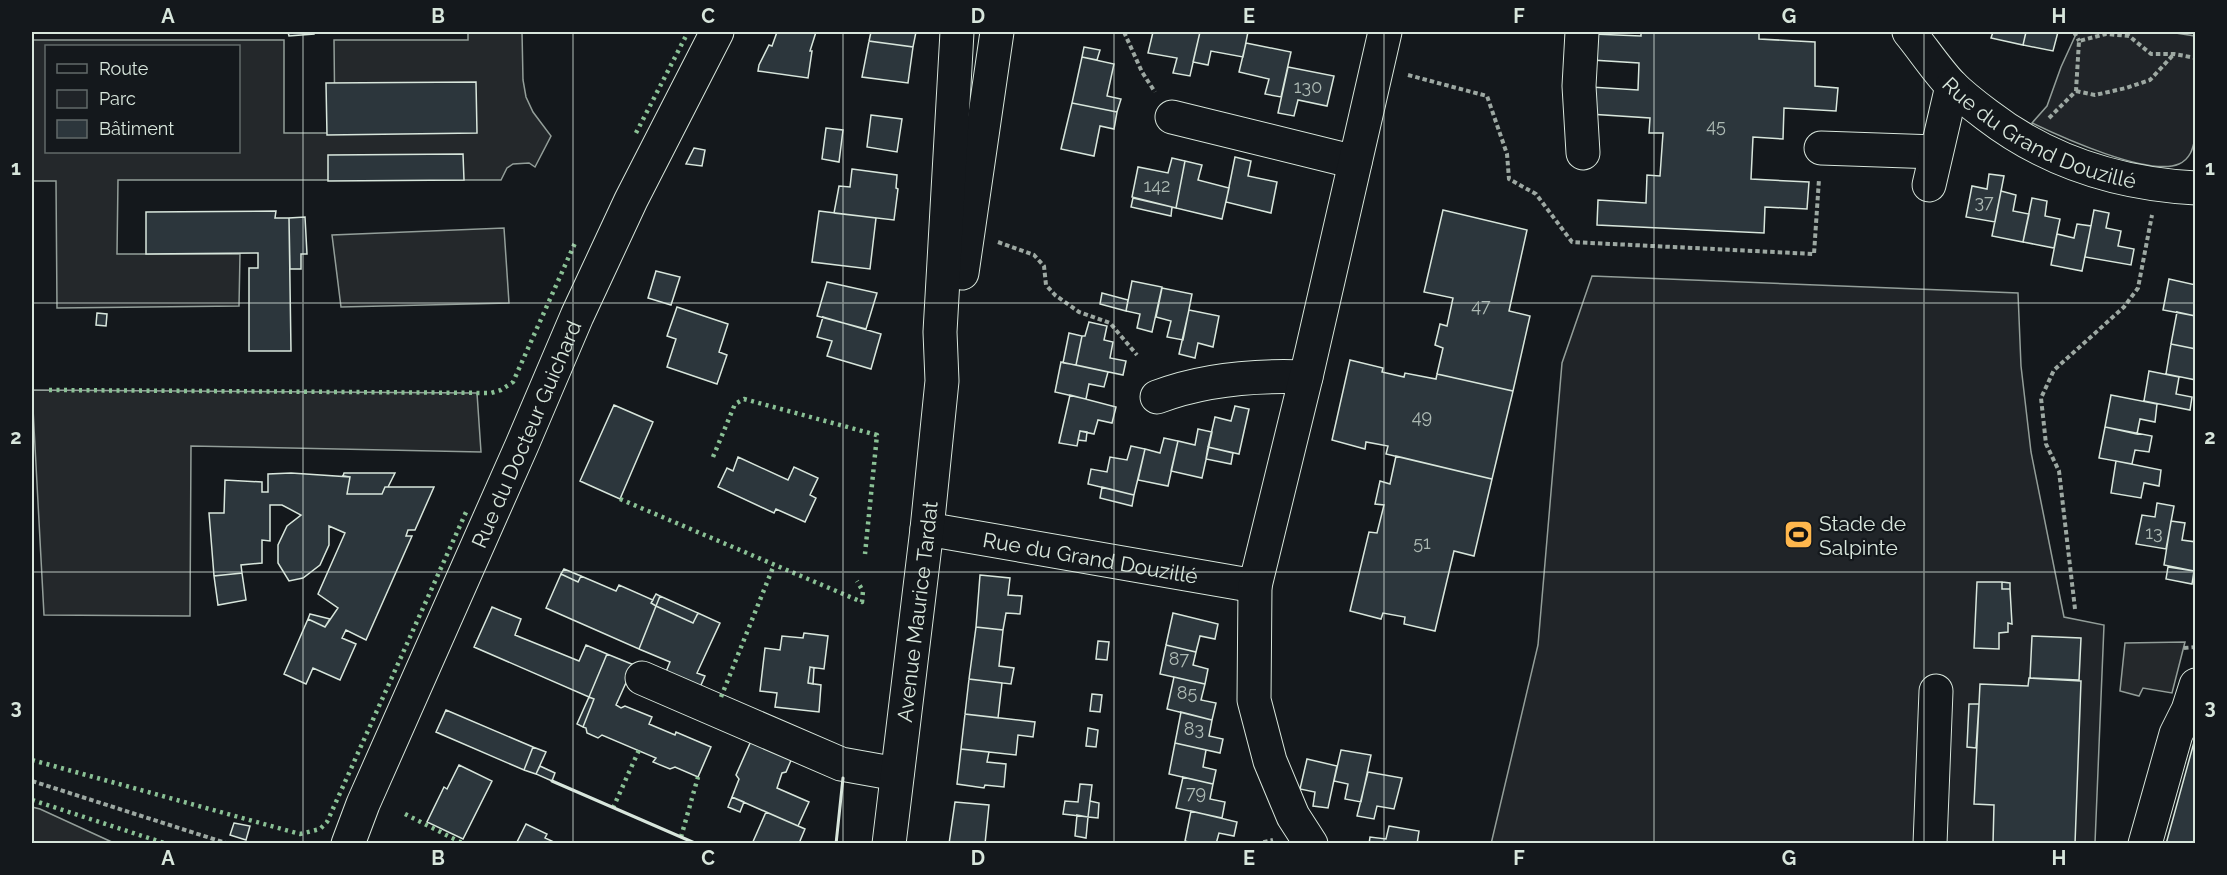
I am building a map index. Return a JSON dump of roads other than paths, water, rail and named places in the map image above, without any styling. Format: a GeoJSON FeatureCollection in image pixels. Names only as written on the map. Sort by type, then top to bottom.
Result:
{"type":"FeatureCollection","features":[{"type":"Feature","properties":{"kind":"street","name":"Rue du Docteur Guichard"},"geometry":{"type":"LineString","coordinates":[[348,843],[577,316],[631,200],[717,32]]}},
{"type":"Feature","properties":{"kind":"street","name":"Avenue Maurice Tardat"},"geometry":{"type":"LineString","coordinates":[[942,381],[940,332],[957,32]]}},
{"type":"Feature","properties":{"kind":"street","name":"Avenue Maurice Tardat"},"geometry":{"type":"LineString","coordinates":[[889,843],[927,529],[942,381],[953,335],[997,32]]}},
{"type":"Feature","properties":{"kind":"street"},"geometry":{"type":"LineString","coordinates":[[1311,843],[1293,816],[1270,761],[1254,700],[1255,586],[1306,377],[1385,32]]}},
{"type":"Feature","properties":{"kind":"street"},"geometry":{"type":"LineString","coordinates":[[1582,32],[1579,86],[1583,153]]}},
{"type":"Feature","properties":{"kind":"street","name":"Rue du Grand Douzillé"},"geometry":{"type":"LineString","coordinates":[[1909,32],[1952,86],[2004,128],[2059,158],[2110,176],[2136,182],[2196,188]]}},
{"type":"Feature","properties":{"kind":"street"},"geometry":{"type":"LineString","coordinates":[[1929,185],[1952,86]]}},
{"type":"Feature","properties":{"kind":"street"},"geometry":{"type":"LineString","coordinates":[[1172,117],[1355,162]]}},
{"type":"Feature","properties":{"kind":"street"},"geometry":{"type":"LineString","coordinates":[[1821,148],[1936,152]]}},
{"type":"Feature","properties":{"kind":"street"},"geometry":{"type":"LineString","coordinates":[[1157,397],[1179,388],[1225,380],[1275,376],[1306,377]]}},
{"type":"Feature","properties":{"kind":"street","name":"Rue du Grand Douzillé"},"geometry":{"type":"LineString","coordinates":[[927,529],[1255,586]]}},
{"type":"Feature","properties":{"kind":"street"},"geometry":{"type":"LineString","coordinates":[[642,678],[841,764],[897,774]]}},
{"type":"Feature","properties":{"kind":"street"},"geometry":{"type":"LineString","coordinates":[[2145,843],[2176,734],[2188,710],[2196,685]]}},
{"type":"Feature","properties":{"kind":"street"},"geometry":{"type":"LineString","coordinates":[[1930,843],[1936,691]]}},
{"type":"Feature","properties":{"kind":"place","name":"Stade de Salpinte"},"geometry":{"type":"Point","coordinates":[1798,535]}}]}
